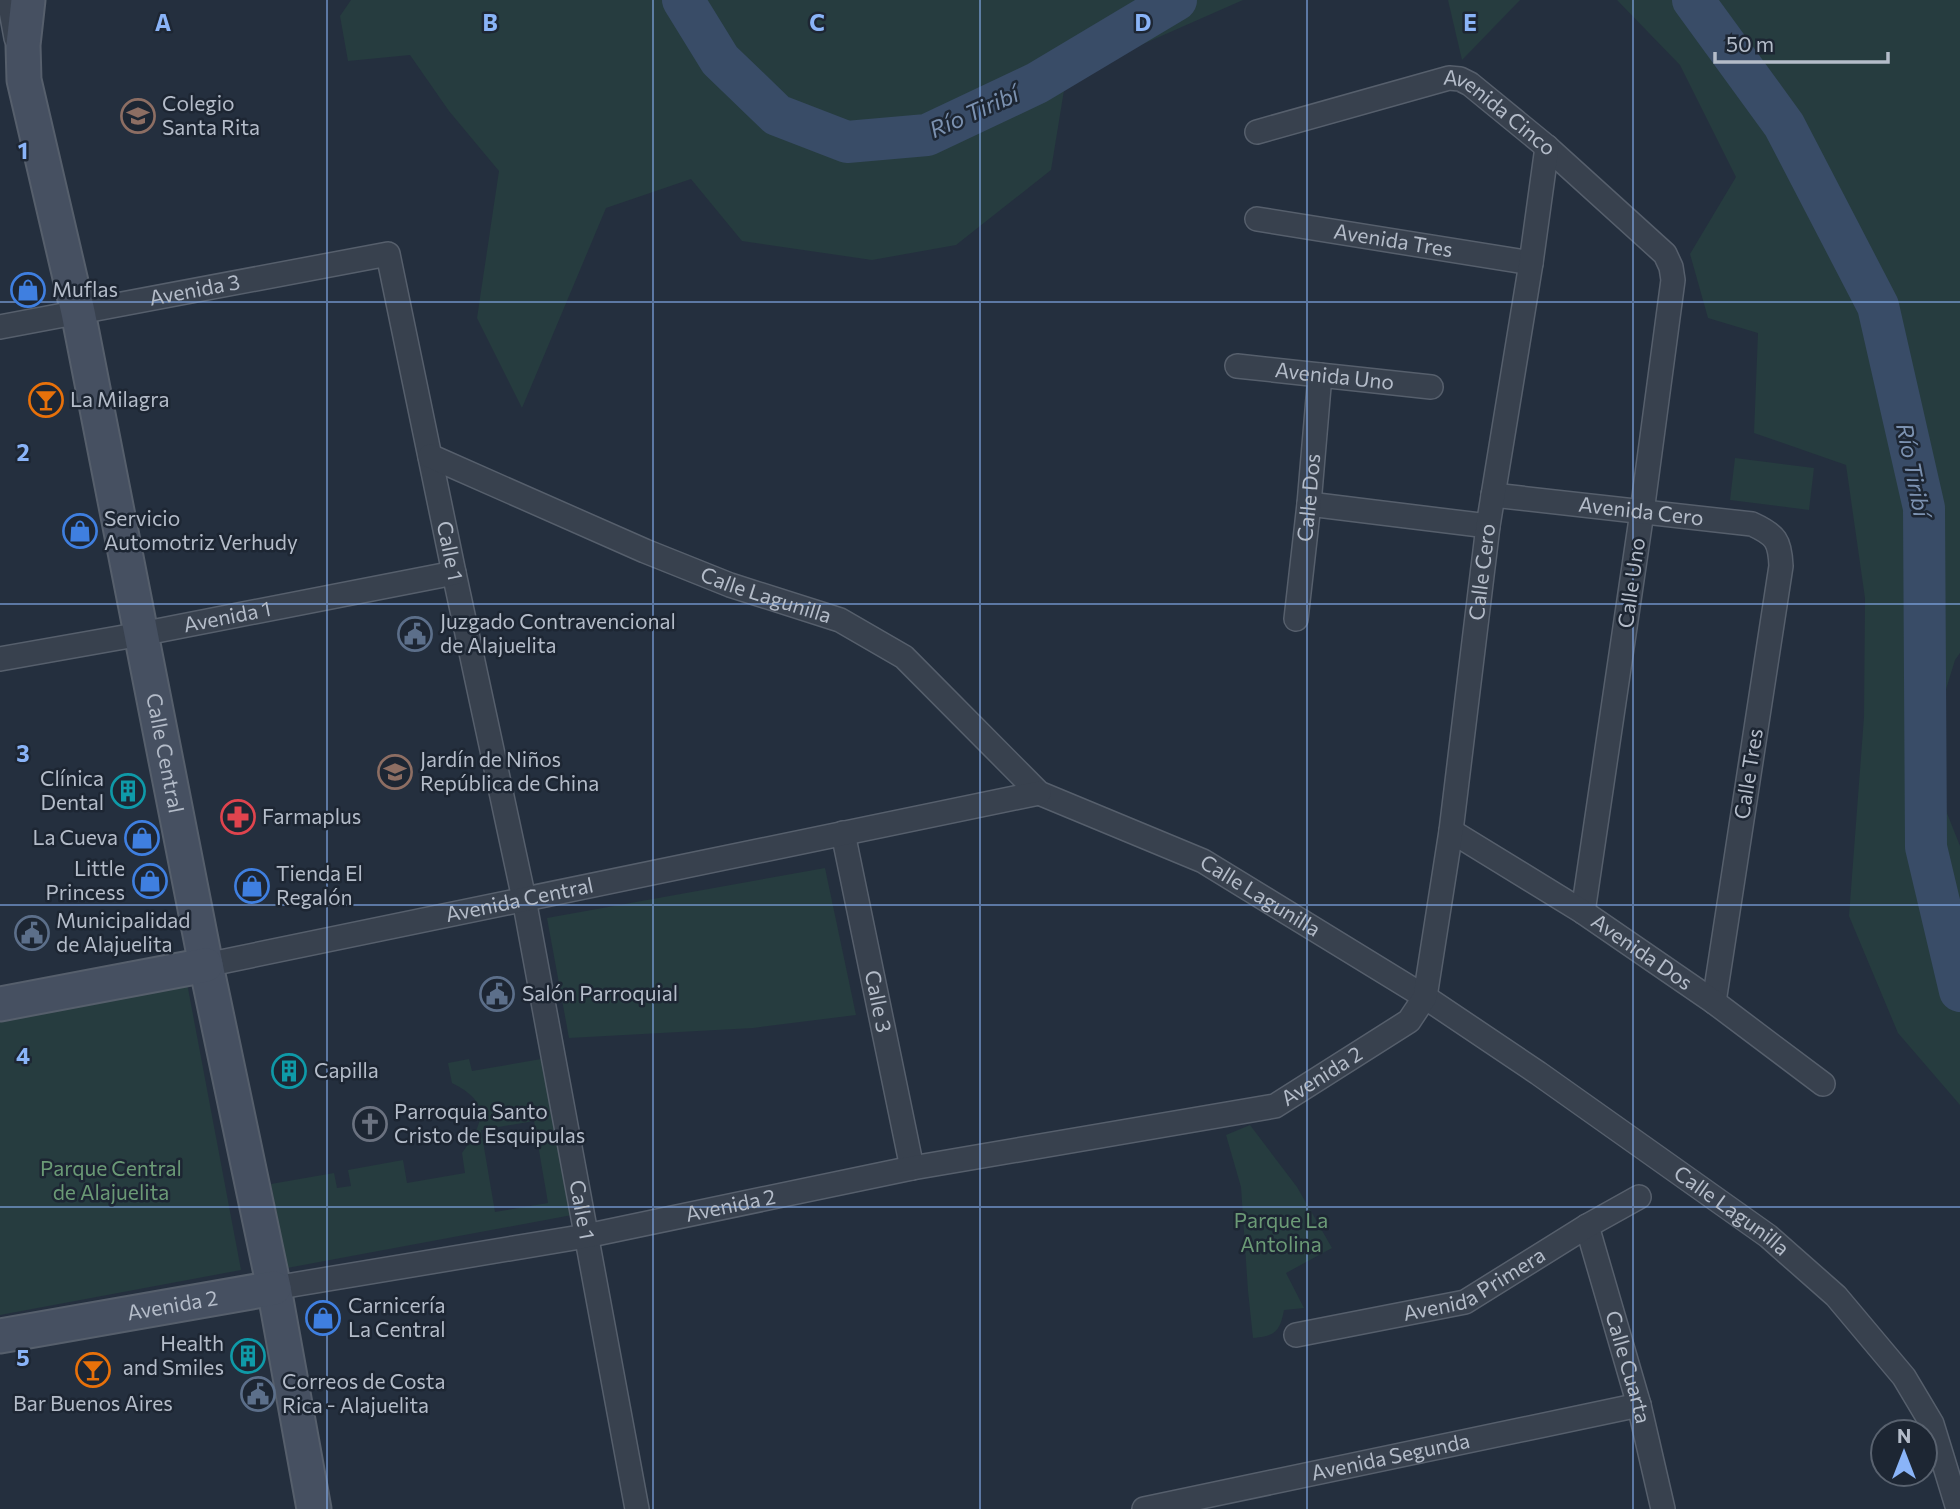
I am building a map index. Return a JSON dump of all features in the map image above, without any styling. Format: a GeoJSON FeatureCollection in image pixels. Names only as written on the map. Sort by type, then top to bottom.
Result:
{"type":"FeatureCollection","features":[{"type":"Feature","properties":{"kind":"main road"},"geometry":{"type":"LineString","coordinates":[[24,80],[23,45],[28,0]]}},
{"type":"Feature","properties":{"kind":"main road","name":"Calle Central"},"geometry":{"type":"LineString","coordinates":[[24,80],[78,312],[206,965],[274,1288],[314,1509]]}},
{"type":"Feature","properties":{"kind":"main road","name":"Avenida Central"},"geometry":{"type":"LineString","coordinates":[[0,1004],[206,965]]}},
{"type":"Feature","properties":{"kind":"main road","name":"Avenida 2"},"geometry":{"type":"LineString","coordinates":[[0,1336],[274,1288]]}},
{"type":"Feature","properties":{"kind":"street","name":"Calle Central"},"geometry":{"type":"LineString","coordinates":[[9,0],[24,80]]}},
{"type":"Feature","properties":{"kind":"street","name":"Avenida Cinco"},"geometry":{"type":"LineString","coordinates":[[1257,132],[1449,78],[1460,79],[1470,84],[1547,147],[1665,254]]}},
{"type":"Feature","properties":{"kind":"street","name":"Calle Cero"},"geometry":{"type":"LineString","coordinates":[[1425,997],[1451,831],[1488,526],[1547,147]]}},
{"type":"Feature","properties":{"kind":"street","name":"Avenida Tres"},"geometry":{"type":"LineString","coordinates":[[1257,219],[1531,263]]}},
{"type":"Feature","properties":{"kind":"street","name":"Avenida 3"},"geometry":{"type":"LineString","coordinates":[[0,327],[388,254]]}},
{"type":"Feature","properties":{"kind":"street","name":"Calle 1"},"geometry":{"type":"LineString","coordinates":[[388,254],[524,899],[637,1509]]}},
{"type":"Feature","properties":{"kind":"street","name":"Calle Uno"},"geometry":{"type":"LineString","coordinates":[[1583,912],[1642,512],[1673,279],[1665,254]]}},
{"type":"Feature","properties":{"kind":"street","name":"Avenida Uno"},"geometry":{"type":"LineString","coordinates":[[1237,366],[1431,387]]}},
{"type":"Feature","properties":{"kind":"street","name":"Calle Dos"},"geometry":{"type":"LineString","coordinates":[[1296,619],[1310,504],[1320,375]]}},
{"type":"Feature","properties":{"kind":"street","name":"Calle Lagunilla"},"geometry":{"type":"LineString","coordinates":[[430,456],[681,565],[840,620],[904,657],[1039,793],[1203,861],[1425,997],[1768,1236],[1836,1296],[1904,1377],[1932,1424],[1958,1509]]}},
{"type":"Feature","properties":{"kind":"street","name":"Avenida Cero"},"geometry":{"type":"LineString","coordinates":[[1493,495],[1752,524],[1768,531],[1780,546]]}},
{"type":"Feature","properties":{"kind":"street"},"geometry":{"type":"LineString","coordinates":[[1310,504],[1488,526]]}},
{"type":"Feature","properties":{"kind":"street","name":"Calle Tres"},"geometry":{"type":"LineString","coordinates":[[1714,1002],[1781,566],[1780,546]]}},
{"type":"Feature","properties":{"kind":"street","name":"Avenida 1"},"geometry":{"type":"LineString","coordinates":[[0,659],[454,573]]}},
{"type":"Feature","properties":{"kind":"street","name":"Avenida Central"},"geometry":{"type":"LineString","coordinates":[[206,965],[1039,793]]}},
{"type":"Feature","properties":{"kind":"street","name":"Avenida Dos"},"geometry":{"type":"LineString","coordinates":[[1451,831],[1583,912],[1714,1002],[1823,1084]]}},
{"type":"Feature","properties":{"kind":"street","name":"Calle 3"},"geometry":{"type":"LineString","coordinates":[[843,833],[912,1168]]}},
{"type":"Feature","properties":{"kind":"street","name":"Avenida 2"},"geometry":{"type":"LineString","coordinates":[[274,1288],[586,1236],[912,1168],[1275,1106],[1409,1021],[1425,997]]}},
{"type":"Feature","properties":{"kind":"street","name":"Avenida Primera"},"geometry":{"type":"LineString","coordinates":[[1296,1335],[1465,1302],[1639,1197]]}},
{"type":"Feature","properties":{"kind":"street","name":"Calle Cuarta"},"geometry":{"type":"LineString","coordinates":[[1587,1226],[1639,1405],[1663,1509]]}},
{"type":"Feature","properties":{"kind":"street","name":"Avenida Segunda"},"geometry":{"type":"LineString","coordinates":[[1144,1509],[1173,1506],[1639,1405]]}},
{"type":"Feature","properties":{"kind":"green space"},"geometry":{"type":"Polygon","coordinates":[[[351,0],[1243,0],[1066,78],[1051,170],[956,245],[872,260],[742,241],[691,179],[606,208],[522,408],[477,318],[499,171],[449,111],[410,55],[348,61],[340,16],[351,0]]]}},
{"type":"Feature","properties":{"kind":"green space"},"geometry":{"type":"Polygon","coordinates":[[[1448,0],[1520,0],[1462,60],[1448,0]]]}},
{"type":"Feature","properties":{"kind":"green space"},"geometry":{"type":"Polygon","coordinates":[[[1617,0],[1960,0],[1960,653],[1955,660],[1939,712],[1939,793],[1960,846],[1960,1105],[1898,1033],[1849,916],[1864,717],[1865,598],[1846,465],[1754,433],[1758,333],[1708,318],[1690,254],[1736,177],[1680,65],[1617,0]]]}},
{"type":"Feature","properties":{"kind":"green space"},"geometry":{"type":"Polygon","coordinates":[[[1735,458],[1814,468],[1809,510],[1730,500],[1735,458]]]}},
{"type":"Feature","properties":{"kind":"green space"},"geometry":{"type":"Polygon","coordinates":[[[825,868],[856,1015],[753,1028],[569,1038],[547,918],[825,868]]]}},
{"type":"Feature","properties":{"kind":"green space","name":"Parque Central de Alajuelita"},"geometry":{"type":"Polygon","coordinates":[[[187,983],[241,1270],[0,1315],[0,1018],[187,983]]]}},
{"type":"Feature","properties":{"kind":"green space"},"geometry":{"type":"Polygon","coordinates":[[[469,1059],[472,1071],[541,1059],[572,1215],[287,1268],[271,1184],[334,1173],[337,1188],[351,1186],[348,1170],[403,1160],[407,1183],[465,1173],[462,1153],[479,1123],[479,1106],[465,1090],[452,1083],[448,1063],[469,1059]],[[534,1121],[481,1130],[495,1212],[548,1203],[534,1121]]]}},
{"type":"Feature","properties":{"kind":"green space","name":"Parque La Antolina"},"geometry":{"type":"Polygon","coordinates":[[[1250,1125],[1297,1187],[1332,1248],[1286,1273],[1304,1308],[1284,1310],[1276,1331],[1267,1336],[1253,1338],[1241,1187],[1226,1135],[1250,1125]]]}},
{"type":"Feature","properties":{"kind":"waterway","name":"Río Tiribí"},"geometry":{"type":"LineString","coordinates":[[683,0],[720,60],[777,115],[847,142],[927,135],[1037,83],[1176,0]]}},
{"type":"Feature","properties":{"kind":"waterway","name":"Río Tiribí"},"geometry":{"type":"LineString","coordinates":[[1693,0],[1784,125],[1878,306],[1924,508],[1926,847],[1960,991]]}},
{"type":"Feature","properties":{"kind":"place","name":"Colegio Santa Rita"},"geometry":{"type":"Point","coordinates":[138,116]}},
{"type":"Feature","properties":{"kind":"place","name":"Muflas"},"geometry":{"type":"Point","coordinates":[28,290]}},
{"type":"Feature","properties":{"kind":"place","name":"La Milagra"},"geometry":{"type":"Point","coordinates":[46,400]}},
{"type":"Feature","properties":{"kind":"place","name":"Servicio Automotriz Verhudy"},"geometry":{"type":"Point","coordinates":[80,531]}},
{"type":"Feature","properties":{"kind":"place","name":"Juzgado Contravencional de Alajuelita"},"geometry":{"type":"Point","coordinates":[415,634]}},
{"type":"Feature","properties":{"kind":"place","name":"Jardín de Niños República de China"},"geometry":{"type":"Point","coordinates":[395,772]}},
{"type":"Feature","properties":{"kind":"place","name":"Clínica Dental"},"geometry":{"type":"Point","coordinates":[128,791]}},
{"type":"Feature","properties":{"kind":"place","name":"Farmaplus"},"geometry":{"type":"Point","coordinates":[238,817]}},
{"type":"Feature","properties":{"kind":"place","name":"La Cueva"},"geometry":{"type":"Point","coordinates":[142,838]}},
{"type":"Feature","properties":{"kind":"place","name":"Little Princess"},"geometry":{"type":"Point","coordinates":[150,881]}},
{"type":"Feature","properties":{"kind":"place","name":"Tienda El Regalón"},"geometry":{"type":"Point","coordinates":[252,886]}},
{"type":"Feature","properties":{"kind":"place","name":"Municipalidad de Alajuelita"},"geometry":{"type":"Point","coordinates":[32,933]}},
{"type":"Feature","properties":{"kind":"place","name":"Salón Parroquial"},"geometry":{"type":"Point","coordinates":[497,994]}},
{"type":"Feature","properties":{"kind":"place","name":"Capilla"},"geometry":{"type":"Point","coordinates":[289,1071]}},
{"type":"Feature","properties":{"kind":"place","name":"Parroquia Santo Cristo de Esquipulas"},"geometry":{"type":"Point","coordinates":[370,1124]}},
{"type":"Feature","properties":{"kind":"place","name":"Carnicería La Central"},"geometry":{"type":"Point","coordinates":[323,1318]}},
{"type":"Feature","properties":{"kind":"place","name":"Health and Smiles"},"geometry":{"type":"Point","coordinates":[248,1356]}},
{"type":"Feature","properties":{"kind":"place","name":"Bar Buenos Aires"},"geometry":{"type":"Point","coordinates":[93,1370]}},
{"type":"Feature","properties":{"kind":"place","name":"Correos de Costa Rica - Alajuelita"},"geometry":{"type":"Point","coordinates":[258,1394]}}]}
